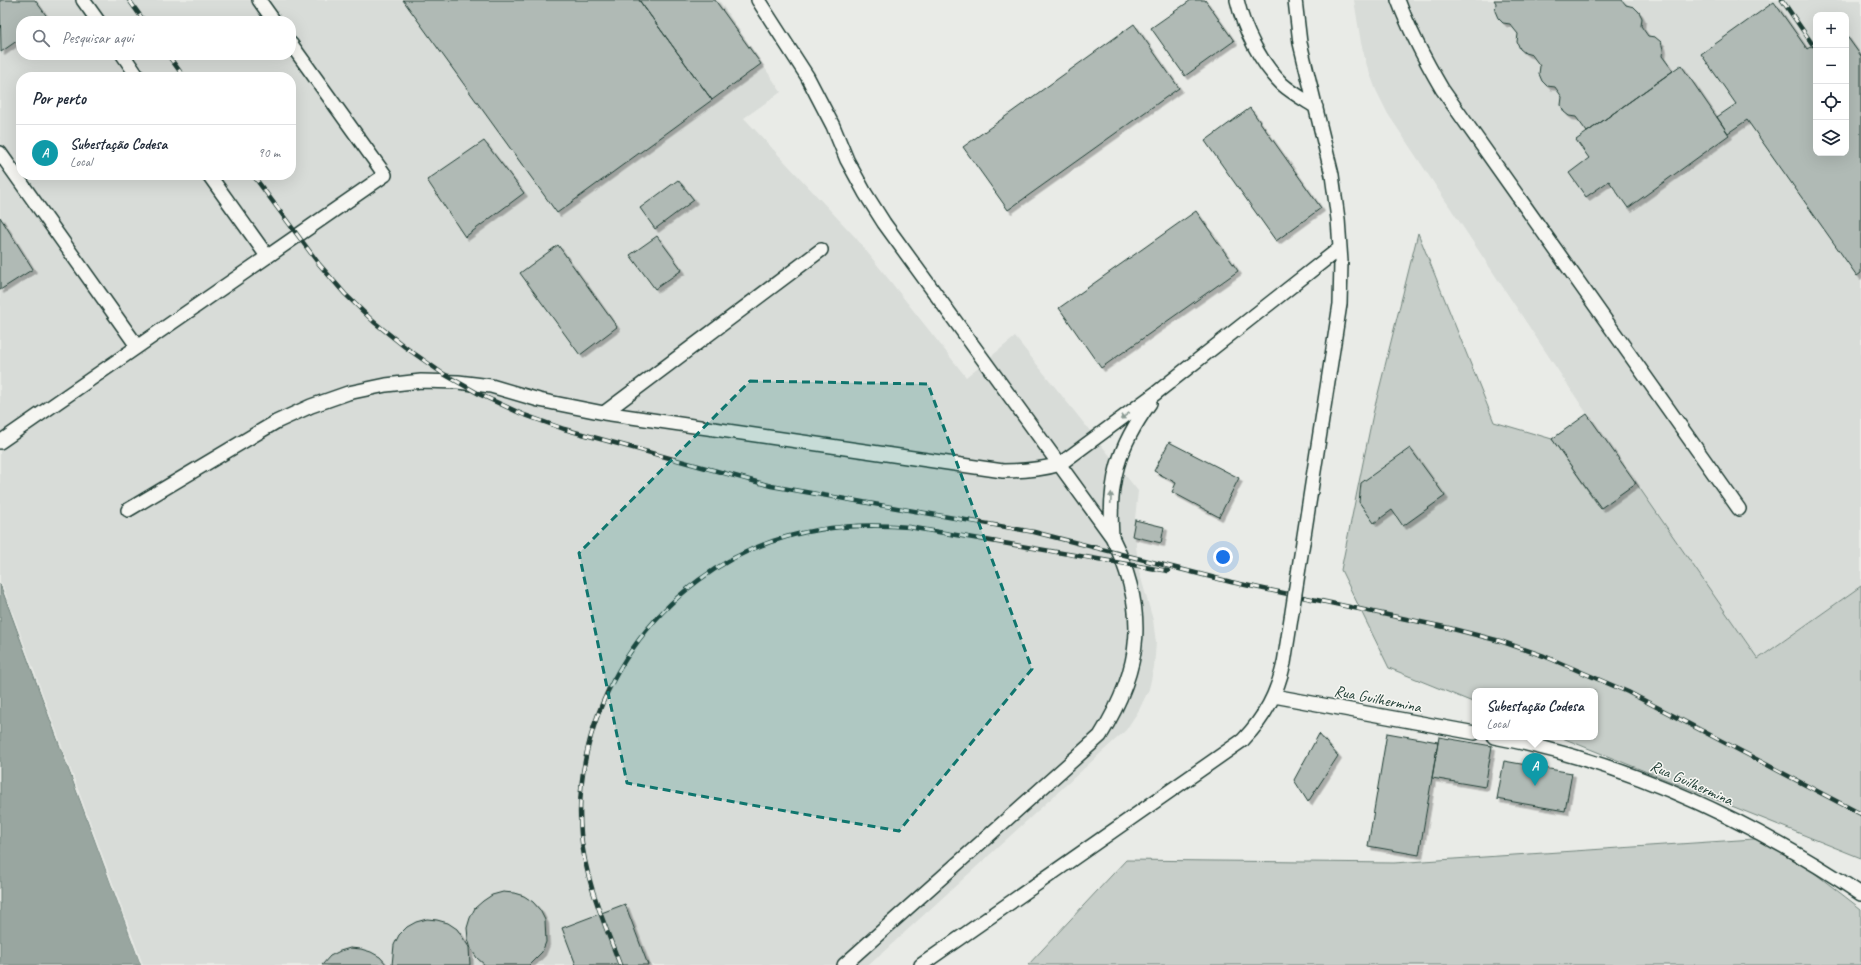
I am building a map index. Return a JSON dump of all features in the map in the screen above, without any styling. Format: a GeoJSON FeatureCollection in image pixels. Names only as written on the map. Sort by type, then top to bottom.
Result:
{"type":"FeatureCollection","features":[{"type":"Feature","properties":{"kind":"lane"},"geometry":{"type":"LineString","coordinates":[[83,0],[94,16]]}},
{"type":"Feature","properties":{"kind":"lane"},"geometry":{"type":"LineString","coordinates":[[259,0],[270,16]]}},
{"type":"Feature","properties":{"kind":"lane"},"geometry":{"type":"LineString","coordinates":[[758,0],[806,76],[833,126],[847,160],[884,223],[1112,537],[1124,561],[1131,586],[1135,612],[1136,638],[1132,664],[1125,690],[1114,714],[1100,736],[844,965]]}},
{"type":"Feature","properties":{"kind":"lane"},"geometry":{"type":"LineString","coordinates":[[1237,0],[1250,38],[1264,62],[1282,84],[1316,107]]}},
{"type":"Feature","properties":{"kind":"lane"},"geometry":{"type":"LineString","coordinates":[[920,965],[1243,740],[1256,726],[1274,696],[1284,663],[1340,304],[1340,248],[1332,175],[1300,43],[1295,0]]}},
{"type":"Feature","properties":{"kind":"lane"},"geometry":{"type":"LineString","coordinates":[[1398,0],[1407,24],[1442,89],[1739,509]]}},
{"type":"Feature","properties":{"kind":"lane"},"geometry":{"type":"LineString","coordinates":[[0,442],[385,175],[296,51]]}},
{"type":"Feature","properties":{"kind":"lane"},"geometry":{"type":"LineString","coordinates":[[126,60],[135,72]]}},
{"type":"Feature","properties":{"kind":"lane"},"geometry":{"type":"LineString","coordinates":[[0,153],[16,176]]}},
{"type":"Feature","properties":{"kind":"lane"},"geometry":{"type":"LineString","coordinates":[[19,180],[137,346]]}},
{"type":"Feature","properties":{"kind":"lane"},"geometry":{"type":"LineString","coordinates":[[213,180],[267,256]]}},
{"type":"Feature","properties":{"kind":"lane"},"geometry":{"type":"LineString","coordinates":[[128,510],[283,419],[311,406],[348,393],[386,385],[421,381],[456,382],[492,386],[540,400],[604,413],[1002,471],[1034,470],[1060,464],[1156,393],[1340,248]]}},
{"type":"Feature","properties":{"kind":"lane"},"geometry":{"type":"LineString","coordinates":[[604,413],[821,250]]}},
{"type":"Feature","properties":{"kind":"lane"},"geometry":{"type":"LineString","coordinates":[[1112,537],[1112,491],[1116,469],[1131,430],[1156,393]]}},
{"type":"Feature","properties":{"kind":"lane","name":"Rua Guilhermina"},"geometry":{"type":"LineString","coordinates":[[1274,696],[1472,732]]}},
{"type":"Feature","properties":{"kind":"lane","name":"Rua Guilhermina"},"geometry":{"type":"LineString","coordinates":[[1507,740],[1563,753],[1605,766],[1681,795],[1742,823],[1861,894]]}},
{"type":"Feature","properties":{"kind":"highlighted area"},"geometry":{"type":"Polygon","coordinates":[[[750,381],[928,384],[1032,669],[899,831],[627,783],[579,553],[750,381]]]}},
{"type":"Feature","properties":{"kind":"shaded area"},"geometry":{"type":"Polygon","coordinates":[[[0,0],[719,0],[781,92],[744,118],[856,238],[966,377],[1015,337],[1138,491],[1135,519],[1136,546],[1139,571],[1153,620],[1156,643],[1154,667],[1149,689],[1139,710],[1126,730],[869,965],[141,965],[0,584],[0,0]]]}},
{"type":"Feature","properties":{"kind":"shaded area"},"geometry":{"type":"Polygon","coordinates":[[[1354,0],[1861,0],[1861,586],[1758,659],[1587,414],[1388,114],[1376,90],[1367,66],[1361,43],[1354,0]]]}},
{"type":"Feature","properties":{"kind":"shaded area"},"geometry":{"type":"Polygon","coordinates":[[[1418,233],[1494,422],[1552,439],[1600,508],[1636,483],[1758,659],[1861,586],[1861,858],[1567,740],[1598,740],[1598,688],[1472,688],[1472,702],[1389,668],[1341,570],[1373,414],[1418,233]]]}},
{"type":"Feature","properties":{"kind":"shaded area"},"geometry":{"type":"Polygon","coordinates":[[[0,584],[141,965],[0,965],[0,584]]]}},
{"type":"Feature","properties":{"kind":"shaded area"},"geometry":{"type":"Polygon","coordinates":[[[1769,838],[1861,909],[1861,965],[1028,965],[1126,860],[1394,863],[1769,838]]]}},
{"type":"Feature","properties":{"kind":"pier"},"geometry":{"type":"Polygon","coordinates":[[[0,582],[2,584],[143,965],[141,965],[0,582]]]}},
{"type":"Feature","properties":{"kind":"building"},"geometry":{"type":"Polygon","coordinates":[[[0,0],[35,0],[47,16],[16,16],[16,42],[1,52],[0,0]]]}},
{"type":"Feature","properties":{"kind":"building"},"geometry":{"type":"Polygon","coordinates":[[[403,0],[639,0],[712,100],[557,213],[403,0]]]}},
{"type":"Feature","properties":{"kind":"building"},"geometry":{"type":"Polygon","coordinates":[[[639,0],[715,0],[761,64],[712,100],[639,0]]]}},
{"type":"Feature","properties":{"kind":"building"},"geometry":{"type":"Polygon","coordinates":[[[1191,0],[1205,0],[1234,41],[1185,76],[1151,28],[1191,0]]]}},
{"type":"Feature","properties":{"kind":"building"},"geometry":{"type":"Polygon","coordinates":[[[1494,0],[1622,0],[1626,5],[1634,7],[1639,12],[1642,18],[1641,26],[1648,36],[1655,37],[1661,42],[1663,49],[1662,56],[1673,71],[1587,132],[1576,117],[1569,116],[1564,112],[1561,105],[1562,97],[1555,87],[1547,86],[1542,81],[1539,74],[1540,66],[1532,55],[1525,53],[1520,49],[1517,42],[1518,34],[1510,24],[1503,23],[1498,18],[1495,11],[1496,3],[1494,0]]]}},
{"type":"Feature","properties":{"kind":"building"},"geometry":{"type":"Polygon","coordinates":[[[1774,2],[1807,49],[1813,45],[1813,156],[1849,156],[1849,39],[1861,56],[1861,273],[1857,276],[1747,120],[1728,133],[1717,117],[1736,104],[1701,54],[1774,2]]]}},
{"type":"Feature","properties":{"kind":"building"},"geometry":{"type":"Polygon","coordinates":[[[1134,24],[1179,88],[1008,210],[963,147],[1134,24]]]}},
{"type":"Feature","properties":{"kind":"building"},"geometry":{"type":"Polygon","coordinates":[[[1681,65],[1729,135],[1628,208],[1609,181],[1586,197],[1569,173],[1589,158],[1576,140],[1681,65]]]}},
{"type":"Feature","properties":{"kind":"building"},"geometry":{"type":"Polygon","coordinates":[[[1250,108],[1321,208],[1276,241],[1205,141],[1250,108]]]}},
{"type":"Feature","properties":{"kind":"building"},"geometry":{"type":"Polygon","coordinates":[[[484,141],[524,193],[465,237],[427,180],[484,141]]]}},
{"type":"Feature","properties":{"kind":"building"},"geometry":{"type":"Polygon","coordinates":[[[678,180],[694,200],[655,229],[640,208],[678,180]]]}},
{"type":"Feature","properties":{"kind":"building"},"geometry":{"type":"Polygon","coordinates":[[[1196,211],[1238,271],[1101,368],[1059,308],[1196,211]]]}},
{"type":"Feature","properties":{"kind":"building"},"geometry":{"type":"Polygon","coordinates":[[[0,217],[33,269],[0,290],[0,217]]]}},
{"type":"Feature","properties":{"kind":"building"},"geometry":{"type":"Polygon","coordinates":[[[657,236],[682,270],[655,289],[630,255],[657,236]]]}},
{"type":"Feature","properties":{"kind":"building"},"geometry":{"type":"Polygon","coordinates":[[[558,245],[617,327],[580,355],[520,273],[558,245]]]}},
{"type":"Feature","properties":{"kind":"building"},"geometry":{"type":"Polygon","coordinates":[[[1587,414],[1636,483],[1601,508],[1552,439],[1587,414]]]}},
{"type":"Feature","properties":{"kind":"building"},"geometry":{"type":"Polygon","coordinates":[[[1169,442],[1239,478],[1219,517],[1172,492],[1176,483],[1154,471],[1169,442]]]}},
{"type":"Feature","properties":{"kind":"building"},"geometry":{"type":"Polygon","coordinates":[[[1410,448],[1445,496],[1403,526],[1392,510],[1374,523],[1359,502],[1361,483],[1410,448]]]}},
{"type":"Feature","properties":{"kind":"building"},"geometry":{"type":"Polygon","coordinates":[[[1135,520],[1164,527],[1161,543],[1132,536],[1135,520]]]}},
{"type":"Feature","properties":{"kind":"building"},"geometry":{"type":"Polygon","coordinates":[[[1387,733],[1438,742],[1419,855],[1368,846],[1387,733]]]}},
{"type":"Feature","properties":{"kind":"building"},"geometry":{"type":"Polygon","coordinates":[[[1319,734],[1338,756],[1308,802],[1294,780],[1319,734]]]}},
{"type":"Feature","properties":{"kind":"building"},"geometry":{"type":"Polygon","coordinates":[[[1439,737],[1492,746],[1485,787],[1432,778],[1439,737]]]}},
{"type":"Feature","properties":{"kind":"building"},"geometry":{"type":"Polygon","coordinates":[[[1504,761],[1572,773],[1565,811],[1497,799],[1504,761]]]}},
{"type":"Feature","properties":{"kind":"building"},"geometry":{"type":"Polygon","coordinates":[[[503,892],[524,896],[533,902],[540,910],[545,920],[546,942],[542,952],[529,965],[485,965],[477,958],[471,949],[467,928],[475,908],[492,895],[503,892]]]}},
{"type":"Feature","properties":{"kind":"building"},"geometry":{"type":"Polygon","coordinates":[[[625,904],[648,965],[576,965],[562,928],[625,904]]]}},
{"type":"Feature","properties":{"kind":"building"},"geometry":{"type":"Polygon","coordinates":[[[427,919],[448,923],[457,929],[469,947],[470,965],[392,965],[394,945],[399,935],[407,927],[416,922],[427,919]]]}},
{"type":"Feature","properties":{"kind":"building"},"geometry":{"type":"Polygon","coordinates":[[[350,948],[371,952],[380,957],[387,965],[322,965],[330,956],[350,948]]]}},
{"type":"Feature","properties":{"kind":"railway"},"geometry":{"type":"LineString","coordinates":[[129,0],[140,16]]}},
{"type":"Feature","properties":{"kind":"railway"},"geometry":{"type":"LineString","coordinates":[[1782,0],[1813,45]]}},
{"type":"Feature","properties":{"kind":"railway"},"geometry":{"type":"LineString","coordinates":[[172,60],[180,72]]}},
{"type":"Feature","properties":{"kind":"railway"},"geometry":{"type":"LineString","coordinates":[[257,180],[319,264],[345,294],[374,322],[405,347],[442,373],[481,395],[522,414],[564,429],[771,486],[1034,532],[1231,582],[1449,628],[1500,641],[1544,656],[1628,692],[1861,814]]}},
{"type":"Feature","properties":{"kind":"railway"},"geometry":{"type":"LineString","coordinates":[[620,965],[596,901],[583,851],[581,834],[581,785],[591,737],[608,692],[632,650],[662,612],[699,580],[740,555],[786,537],[817,530],[847,526],[909,527],[1168,571]]}},
{"type":"Feature","properties":{"kind":"place","name":"Subestação Codesa"},"geometry":{"type":"Point","coordinates":[1535,786]}}]}
